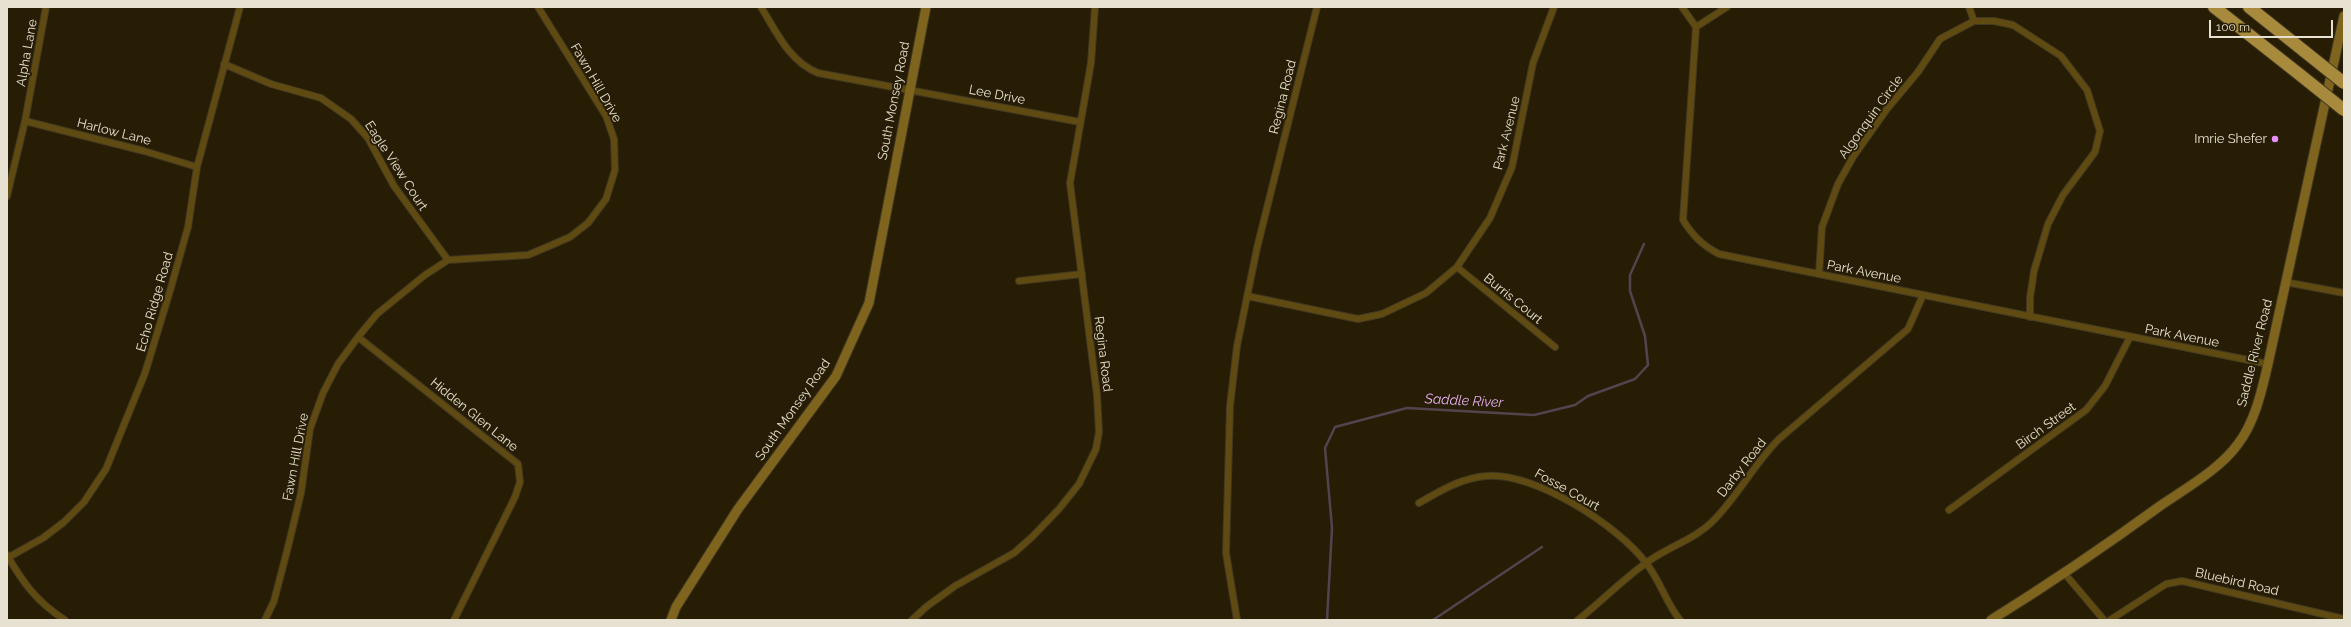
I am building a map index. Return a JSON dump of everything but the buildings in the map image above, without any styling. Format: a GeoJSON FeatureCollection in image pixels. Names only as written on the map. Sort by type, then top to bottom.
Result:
{"type":"FeatureCollection","features":[{"type":"Feature","properties":{"kind":"highway"},"geometry":{"type":"LineString","coordinates":[[2214,7],[2344,110]]}},
{"type":"Feature","properties":{"kind":"highway"},"geometry":{"type":"LineString","coordinates":[[2249,7],[2344,82]]}},
{"type":"Feature","properties":{"kind":"main road","name":"South Monsey Road"},"geometry":{"type":"LineString","coordinates":[[671,620],[676,607],[738,509],[836,376],[869,303],[926,7]]}},
{"type":"Feature","properties":{"kind":"main road","name":"Saddle River Road"},"geometry":{"type":"LineString","coordinates":[[1991,620],[2065,574],[2191,485],[2228,456],[2239,443],[2250,421],[2268,364],[2344,16]]}},
{"type":"Feature","properties":{"kind":"street","name":"Alpha Lane"},"geometry":{"type":"LineString","coordinates":[[7,196],[25,121],[46,7]]}},
{"type":"Feature","properties":{"kind":"street","name":"Echo Ridge Road"},"geometry":{"type":"LineString","coordinates":[[8,556],[43,538],[64,522],[84,502],[106,469],[148,366],[188,227],[197,167],[240,7]]}},
{"type":"Feature","properties":{"kind":"street","name":"Fawn Hill Drive"},"geometry":{"type":"LineString","coordinates":[[265,620],[274,601],[301,493],[310,429],[323,393],[332,376],[358,337],[377,314],[425,275],[448,260],[528,254],[547,247],[570,237],[588,223],[606,199],[616,170],[614,139],[606,116],[538,7]]}},
{"type":"Feature","properties":{"kind":"street","name":"Lee Drive"},"geometry":{"type":"LineString","coordinates":[[761,7],[795,60],[805,68],[818,73],[1080,122]]}},
{"type":"Feature","properties":{"kind":"street","name":"Regina Road"},"geometry":{"type":"LineString","coordinates":[[912,620],[926,607],[955,586],[1014,553],[1032,537],[1059,509],[1079,484],[1096,448],[1099,432],[1097,395],[1070,183],[1091,63],[1095,7]]}},
{"type":"Feature","properties":{"kind":"street","name":"Regina Road"},"geometry":{"type":"LineString","coordinates":[[1237,620],[1226,553],[1230,406],[1237,346],[1286,126],[1317,7]]}},
{"type":"Feature","properties":{"kind":"street","name":"Park Avenue"},"geometry":{"type":"LineString","coordinates":[[1247,296],[1358,319],[1382,314],[1426,293],[1457,267],[1490,218],[1512,167],[1533,63],[1554,7]]}},
{"type":"Feature","properties":{"kind":"street"},"geometry":{"type":"LineString","coordinates":[[1682,7],[1696,27],[1718,15],[1727,7]]}},
{"type":"Feature","properties":{"kind":"street"},"geometry":{"type":"LineString","coordinates":[[1969,7],[1974,21]]}},
{"type":"Feature","properties":{"kind":"street","name":"Algonquin Circle"},"geometry":{"type":"LineString","coordinates":[[1819,274],[1822,228],[1838,184],[1853,157],[1887,109],[1918,72],[1940,39],[1974,21],[1994,21],[2013,25],[2061,56],[2087,90],[2100,131],[2095,152],[2063,195],[2048,224],[2034,271],[2030,298],[2030,317]]}},
{"type":"Feature","properties":{"kind":"street","name":"Park Avenue"},"geometry":{"type":"LineString","coordinates":[[1696,27],[1683,220],[1693,236],[1719,254],[2268,364]]}},
{"type":"Feature","properties":{"kind":"street","name":"Eagle View Court"},"geometry":{"type":"LineString","coordinates":[[224,64],[271,84],[321,98],[352,119],[368,138],[394,186],[448,260]]}},
{"type":"Feature","properties":{"kind":"street","name":"Harlow Lane"},"geometry":{"type":"LineString","coordinates":[[25,121],[144,150],[197,167]]}},
{"type":"Feature","properties":{"kind":"street","name":"Burris Court"},"geometry":{"type":"LineString","coordinates":[[1457,267],[1555,347]]}},
{"type":"Feature","properties":{"kind":"street"},"geometry":{"type":"LineString","coordinates":[[1019,281],[1082,274]]}},
{"type":"Feature","properties":{"kind":"street"},"geometry":{"type":"LineString","coordinates":[[2285,282],[2344,294]]}},
{"type":"Feature","properties":{"kind":"street","name":"Darby Road"},"geometry":{"type":"LineString","coordinates":[[1578,620],[1646,562],[1687,540],[1713,521],[1733,498],[1761,457],[1779,439],[1908,329],[1923,295]]}},
{"type":"Feature","properties":{"kind":"street","name":"Hidden Glen Lane"},"geometry":{"type":"LineString","coordinates":[[358,337],[518,464],[520,482],[515,497],[454,620]]}},
{"type":"Feature","properties":{"kind":"street","name":"Birch Street"},"geometry":{"type":"LineString","coordinates":[[1949,510],[2086,410],[2105,386],[2130,337]]}},
{"type":"Feature","properties":{"kind":"street","name":"Fosse Court"},"geometry":{"type":"LineString","coordinates":[[1419,504],[1468,479],[1487,476],[1522,479],[1541,486],[1600,521],[1618,535],[1646,562],[1673,612],[1680,620]]}},
{"type":"Feature","properties":{"kind":"street"},"geometry":{"type":"LineString","coordinates":[[8,556],[26,587],[53,612],[65,620]]}},
{"type":"Feature","properties":{"kind":"street"},"geometry":{"type":"LineString","coordinates":[[2065,574],[2104,620]]}},
{"type":"Feature","properties":{"kind":"street","name":"Bluebird Road"},"geometry":{"type":"LineString","coordinates":[[2110,620],[2166,584],[2182,581],[2344,619]]}},
{"type":"Feature","properties":{"kind":"waterway","name":"Saddle River"},"geometry":{"type":"LineString","coordinates":[[1327,620],[1332,528],[1325,448],[1335,427],[1407,408],[1534,415],[1575,405],[1588,396],[1635,379],[1648,365],[1645,336],[1630,291],[1630,275],[1644,244]]}},
{"type":"Feature","properties":{"kind":"waterway"},"geometry":{"type":"LineString","coordinates":[[1433,620],[1542,547]]}},
{"type":"Feature","properties":{"kind":"place","name":"Imrie Shefer"},"geometry":{"type":"Point","coordinates":[2275,139]}}]}
